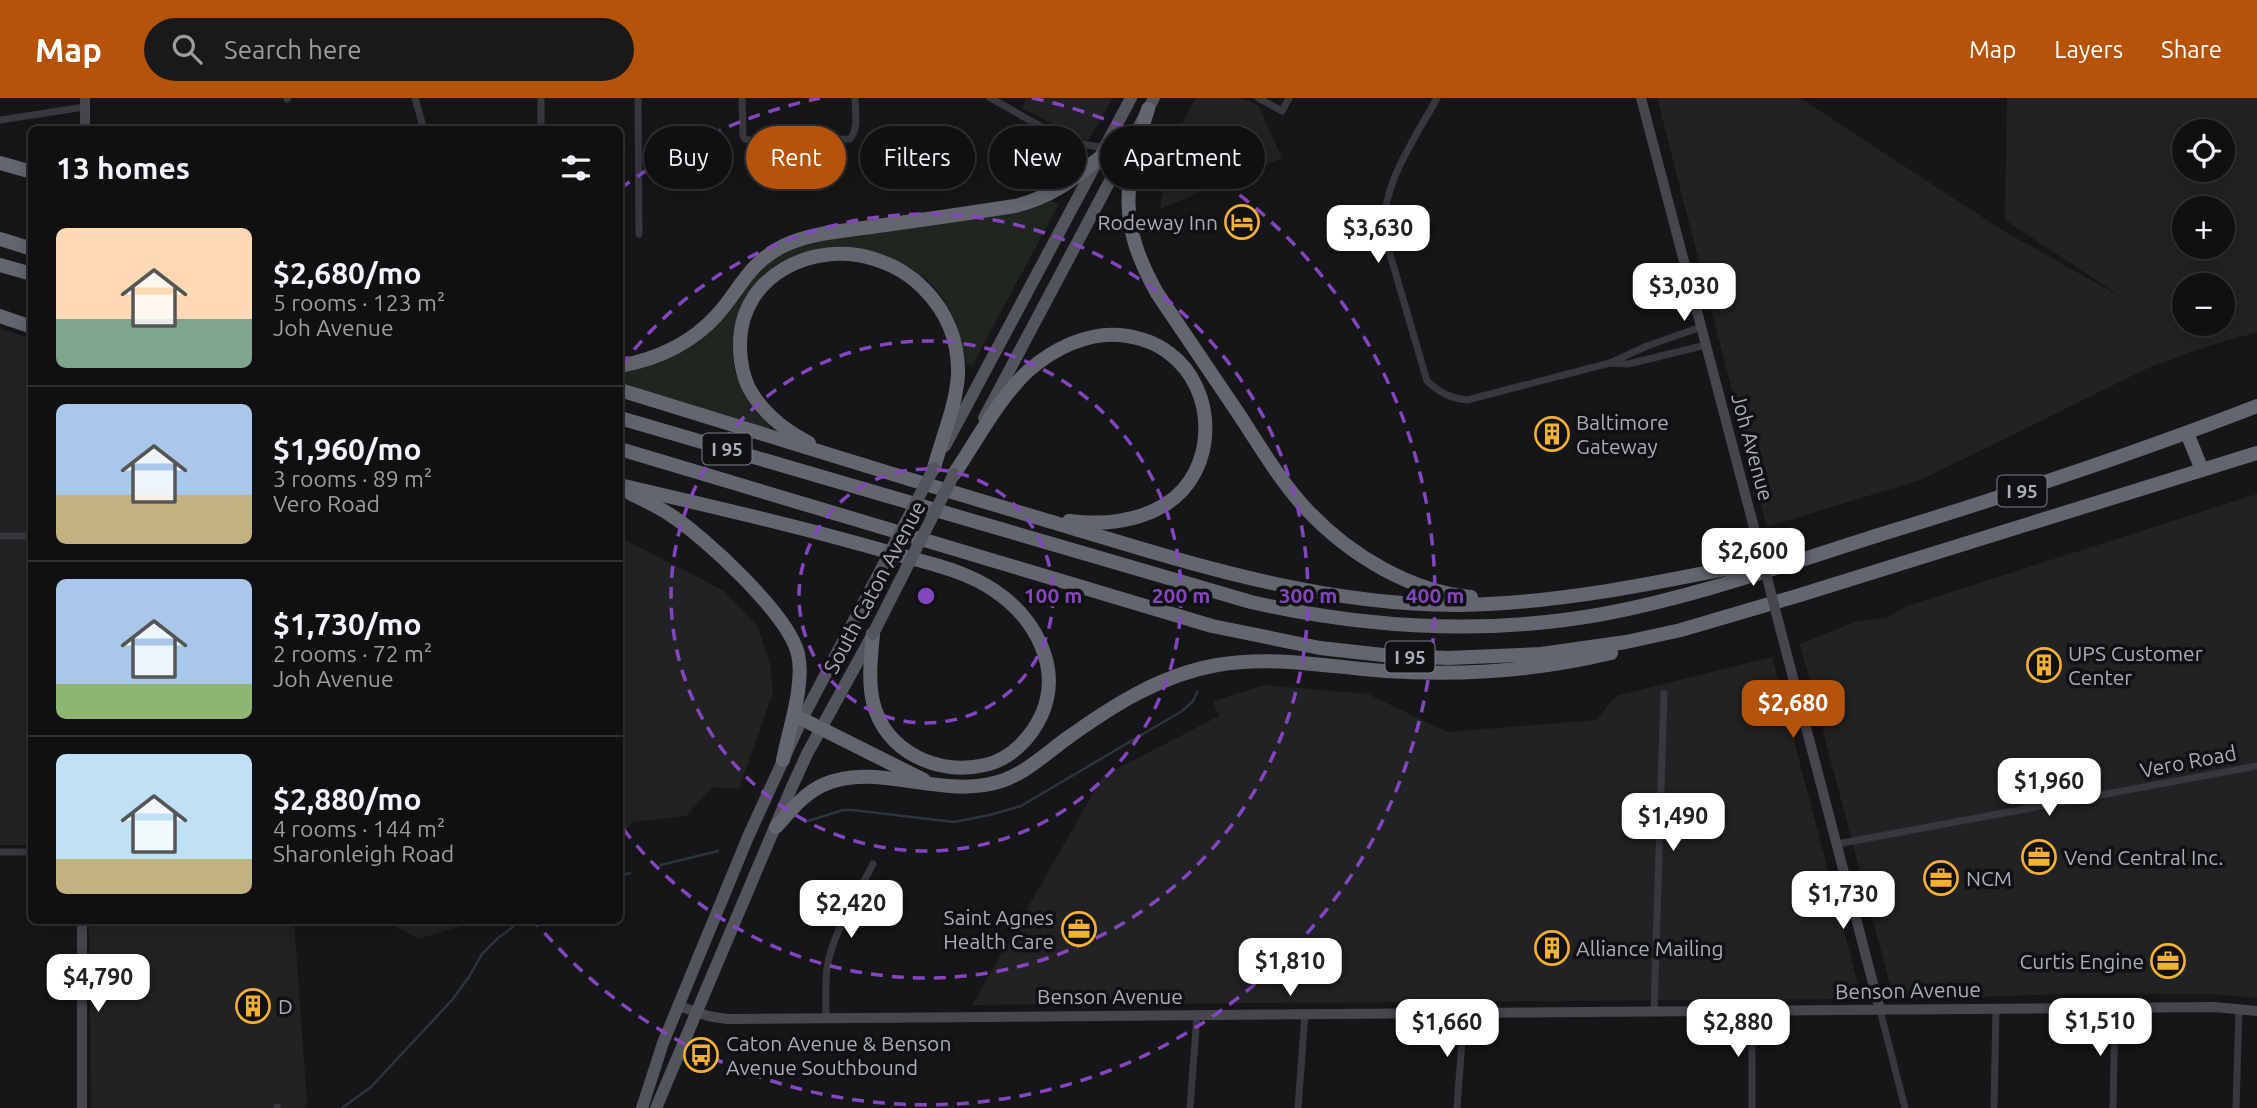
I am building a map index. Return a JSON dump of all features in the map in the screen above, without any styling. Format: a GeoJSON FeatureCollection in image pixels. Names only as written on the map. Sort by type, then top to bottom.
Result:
{"type":"FeatureCollection","features":[{"type":"Feature","properties":{"kind":"highway"},"geometry":{"type":"LineString","coordinates":[[1151,104],[1136,147],[1128,189],[1129,217],[1135,246],[1144,270],[1157,293],[1308,512],[1331,533],[1377,565],[1408,581],[1463,597],[1543,600]]}},
{"type":"Feature","properties":{"kind":"highway"},"geometry":{"type":"LineString","coordinates":[[623,365],[643,361],[684,343],[718,315],[752,269],[785,245],[829,233],[1037,201],[1067,184],[1100,154]]}},
{"type":"Feature","properties":{"kind":"highway"},"geometry":{"type":"LineString","coordinates":[[0,163],[28,171]]}},
{"type":"Feature","properties":{"kind":"highway"},"geometry":{"type":"LineString","coordinates":[[0,239],[28,248]]}},
{"type":"Feature","properties":{"kind":"highway"},"geometry":{"type":"LineString","coordinates":[[861,466],[812,444],[777,423],[751,393],[740,357],[743,318],[750,302],[762,286],[790,264],[825,254],[865,256],[900,269],[924,289],[944,315],[955,345],[958,377],[955,397],[934,468]]}},
{"type":"Feature","properties":{"kind":"highway"},"geometry":{"type":"LineString","coordinates":[[0,265],[28,273]]}},
{"type":"Feature","properties":{"kind":"highway"},"geometry":{"type":"LineString","coordinates":[[0,316],[28,326]]}},
{"type":"Feature","properties":{"kind":"highway"},"geometry":{"type":"LineString","coordinates":[[954,474],[1012,388],[1028,371],[1064,347],[1094,335],[1112,334],[1152,343],[1171,354],[1186,370],[1198,390],[1205,410],[1203,450],[1196,470],[1184,488],[1168,503],[1127,520],[1079,522],[1024,514]]}},
{"type":"Feature","properties":{"kind":"highway"},"geometry":{"type":"LineString","coordinates":[[623,391],[861,466],[1199,566],[1258,582],[1360,599],[1463,605],[1543,600],[1613,590],[1854,543]]}},
{"type":"Feature","properties":{"kind":"highway","name":"I 95"},"geometry":{"type":"LineString","coordinates":[[623,419],[1222,594],[1297,612],[1387,623],[1482,626],[1602,614],[1696,591],[2028,489],[2257,406]]}},
{"type":"Feature","properties":{"kind":"highway"},"geometry":{"type":"LineString","coordinates":[[2187,433],[2202,470]]}},
{"type":"Feature","properties":{"kind":"highway","name":"I 95"},"geometry":{"type":"LineString","coordinates":[[623,450],[1212,626],[1289,643],[1352,652],[1480,658],[1572,650],[1681,630],[2257,453]]}},
{"type":"Feature","properties":{"kind":"highway"},"geometry":{"type":"LineString","coordinates":[[623,489],[871,547],[953,570],[978,580],[1012,604],[1037,636],[1045,652],[1048,668],[1046,704],[1032,732],[1016,749],[990,764],[955,768],[936,766],[920,759],[901,746],[886,730],[874,706],[870,682],[873,634]]}},
{"type":"Feature","properties":{"kind":"highway"},"geometry":{"type":"LineString","coordinates":[[623,490],[690,529],[775,611],[791,633],[799,655],[800,682],[783,760]]}},
{"type":"Feature","properties":{"kind":"highway"},"geometry":{"type":"LineString","coordinates":[[775,827],[808,794],[836,780],[873,777],[938,787],[993,784],[1010,777],[1141,691],[1191,671],[1217,665],[1284,661],[1434,673],[1543,667],[1651,644],[1800,595]]}},
{"type":"Feature","properties":{"kind":"highway"},"geometry":{"type":"LineString","coordinates":[[802,719],[938,787]]}},
{"type":"Feature","properties":{"kind":"main road","name":"South Caton Avenue"},"geometry":{"type":"LineString","coordinates":[[1116,126],[1131,98]]}},
{"type":"Feature","properties":{"kind":"main road","name":"South Caton Avenue"},"geometry":{"type":"LineString","coordinates":[[656,1108],[791,789],[1052,287],[1151,104]]}},
{"type":"Feature","properties":{"kind":"main road","name":"South Caton Avenue"},"geometry":{"type":"LineString","coordinates":[[642,1108],[653,1070],[748,837],[802,719],[1100,155]]}},
{"type":"Feature","properties":{"kind":"street"},"geometry":{"type":"LineString","coordinates":[[415,98],[423,126]]}},
{"type":"Feature","properties":{"kind":"street"},"geometry":{"type":"LineString","coordinates":[[541,98],[541,126]]}},
{"type":"Feature","properties":{"kind":"street"},"geometry":{"type":"LineString","coordinates":[[638,98],[639,234]]}},
{"type":"Feature","properties":{"kind":"street"},"geometry":{"type":"LineString","coordinates":[[742,98],[743,132],[745,139],[754,141],[847,140],[853,137],[856,130],[855,98]]}},
{"type":"Feature","properties":{"kind":"street"},"geometry":{"type":"LineString","coordinates":[[990,98],[1071,141],[1100,152]]}},
{"type":"Feature","properties":{"kind":"street"},"geometry":{"type":"LineString","coordinates":[[1258,98],[1282,111],[1289,98]]}},
{"type":"Feature","properties":{"kind":"street"},"geometry":{"type":"LineString","coordinates":[[1437,98],[1395,178],[1388,194],[1383,221],[1388,248],[1427,381],[1437,390],[1447,396],[1467,400],[1609,363],[1701,327]]}},
{"type":"Feature","properties":{"kind":"street","name":"Joh Avenue"},"geometry":{"type":"LineString","coordinates":[[1641,98],[1880,1010]]}},
{"type":"Feature","properties":{"kind":"street"},"geometry":{"type":"LineString","coordinates":[[0,120],[85,103],[85,126]]}},
{"type":"Feature","properties":{"kind":"street"},"geometry":{"type":"LineString","coordinates":[[1609,363],[1628,364],[1706,345]]}},
{"type":"Feature","properties":{"kind":"street"},"geometry":{"type":"LineString","coordinates":[[0,536],[28,536]]}},
{"type":"Feature","properties":{"kind":"street"},"geometry":{"type":"LineString","coordinates":[[1654,1011],[1664,693]]}},
{"type":"Feature","properties":{"kind":"street","name":"Vero Road"},"geometry":{"type":"LineString","coordinates":[[1837,844],[2257,766]]}},
{"type":"Feature","properties":{"kind":"street"},"geometry":{"type":"LineString","coordinates":[[0,852],[28,852]]}},
{"type":"Feature","properties":{"kind":"street"},"geometry":{"type":"LineString","coordinates":[[826,1018],[829,960],[853,902],[873,863]]}},
{"type":"Feature","properties":{"kind":"street"},"geometry":{"type":"LineString","coordinates":[[82,924],[82,1108]]}},
{"type":"Feature","properties":{"kind":"street","name":"Benson Avenue"},"geometry":{"type":"LineString","coordinates":[[679,1006],[697,1013],[727,1018],[1996,1008],[2239,1008],[2257,1011]]}},
{"type":"Feature","properties":{"kind":"street"},"geometry":{"type":"LineString","coordinates":[[1994,1108],[1996,1008]]}},
{"type":"Feature","properties":{"kind":"street"},"geometry":{"type":"LineString","coordinates":[[2113,1108],[2115,1008]]}},
{"type":"Feature","properties":{"kind":"street"},"geometry":{"type":"LineString","coordinates":[[2236,1108],[2239,1008]]}},
{"type":"Feature","properties":{"kind":"street"},"geometry":{"type":"LineString","coordinates":[[1752,1010],[1752,1108]]}},
{"type":"Feature","properties":{"kind":"street"},"geometry":{"type":"LineString","coordinates":[[1880,1010],[1905,1108]]}},
{"type":"Feature","properties":{"kind":"street"},"geometry":{"type":"LineString","coordinates":[[1457,1108],[1464,1013]]}},
{"type":"Feature","properties":{"kind":"street"},"geometry":{"type":"LineString","coordinates":[[1298,1108],[1305,1014]]}},
{"type":"Feature","properties":{"kind":"street"},"geometry":{"type":"LineString","coordinates":[[1190,1108],[1197,1015]]}},
{"type":"Feature","properties":{"kind":"shaded area"},"geometry":{"type":"Polygon","coordinates":[[[1026,98],[1113,98],[1088,141],[1086,126],[1058,126],[1022,108],[1026,98]]]}},
{"type":"Feature","properties":{"kind":"shaded area"},"geometry":{"type":"Polygon","coordinates":[[[1196,98],[1242,98],[1258,105],[1282,158],[1265,165],[1265,126],[1181,126],[1196,98]]]}},
{"type":"Feature","properties":{"kind":"shaded area"},"geometry":{"type":"Polygon","coordinates":[[[1657,98],[1800,98],[2002,230],[2125,299],[2005,220],[2007,98],[2257,98],[2257,332],[2148,368],[1923,479],[1767,527],[1657,98]]]}},
{"type":"Feature","properties":{"kind":"shaded area"},"geometry":{"type":"Polygon","coordinates":[[[1163,189],[1208,189],[1160,209],[1163,189]]]}},
{"type":"Feature","properties":{"kind":"shaded area"},"geometry":{"type":"Polygon","coordinates":[[[1051,201],[1059,204],[972,366],[966,362],[950,310],[926,279],[898,261],[872,251],[845,247],[818,249],[792,257],[770,270],[751,288],[739,311],[733,340],[734,366],[740,387],[769,425],[770,431],[623,384],[623,372],[659,362],[760,268],[783,252],[827,239],[1032,208],[1051,201]]]}},
{"type":"Feature","properties":{"kind":"shaded area"},"geometry":{"type":"Polygon","coordinates":[[[0,328],[28,338],[28,845],[0,845],[0,328]]]}},
{"type":"Feature","properties":{"kind":"shaded area"},"geometry":{"type":"Polygon","coordinates":[[[2257,494],[2257,998],[2210,994],[2066,994],[1894,1000],[1800,644],[1858,621],[1887,618],[1904,607],[2257,494]]]}},
{"type":"Feature","properties":{"kind":"shaded area"},"geometry":{"type":"Polygon","coordinates":[[[623,539],[724,591],[758,627],[770,665],[773,692],[739,789],[713,787],[686,816],[633,822],[623,832],[623,539]]]}},
{"type":"Feature","properties":{"kind":"shaded area"},"geometry":{"type":"Polygon","coordinates":[[[1772,657],[1860,992],[1854,999],[972,1005],[1103,776],[1219,716],[1213,701],[1265,685],[1368,694],[1447,732],[1596,720],[1616,696],[1772,657]]]}},
{"type":"Feature","properties":{"kind":"shaded area"},"geometry":{"type":"Polygon","coordinates":[[[89,924],[294,924],[307,1103],[304,1108],[91,1108],[89,924]]]}},
{"type":"Feature","properties":{"kind":"shaded area"},"geometry":{"type":"Polygon","coordinates":[[[391,924],[468,924],[419,939],[391,924]]]}},
{"type":"Feature","properties":{"kind":"waterway"},"geometry":{"type":"LineString","coordinates":[[805,822],[843,810],[954,822],[1021,806],[1182,711],[1193,701],[1197,692]]}},
{"type":"Feature","properties":{"kind":"waterway"},"geometry":{"type":"LineString","coordinates":[[661,865],[718,851]]}},
{"type":"Feature","properties":{"kind":"waterway"},"geometry":{"type":"LineString","coordinates":[[623,875],[630,873]]}},
{"type":"Feature","properties":{"kind":"waterway"},"geometry":{"type":"LineString","coordinates":[[342,1108],[371,1087],[452,1000],[482,954],[513,927]]}},
{"type":"Feature","properties":{"kind":"place","name":"Rodeway Inn"},"geometry":{"type":"Point","coordinates":[1242,222]}},
{"type":"Feature","properties":{"kind":"place","name":"Baltimore Gateway"},"geometry":{"type":"Point","coordinates":[1552,434]}},
{"type":"Feature","properties":{"kind":"place","name":"UPS Customer Center"},"geometry":{"type":"Point","coordinates":[2044,665]}},
{"type":"Feature","properties":{"kind":"place","name":"Vend Central Inc."},"geometry":{"type":"Point","coordinates":[2039,857]}},
{"type":"Feature","properties":{"kind":"place","name":"NCM"},"geometry":{"type":"Point","coordinates":[1941,878]}},
{"type":"Feature","properties":{"kind":"place","name":"Saint Agnes Health Care"},"geometry":{"type":"Point","coordinates":[1079,929]}},
{"type":"Feature","properties":{"kind":"place","name":"Alliance Mailing"},"geometry":{"type":"Point","coordinates":[1552,948]}},
{"type":"Feature","properties":{"kind":"place","name":"Curtis Engine"},"geometry":{"type":"Point","coordinates":[2168,961]}},
{"type":"Feature","properties":{"kind":"place","name":"D"},"geometry":{"type":"Point","coordinates":[253,1006]}},
{"type":"Feature","properties":{"kind":"place","name":"Caton Avenue & Benson Avenue Southbound"},"geometry":{"type":"Point","coordinates":[701,1055]}}]}
